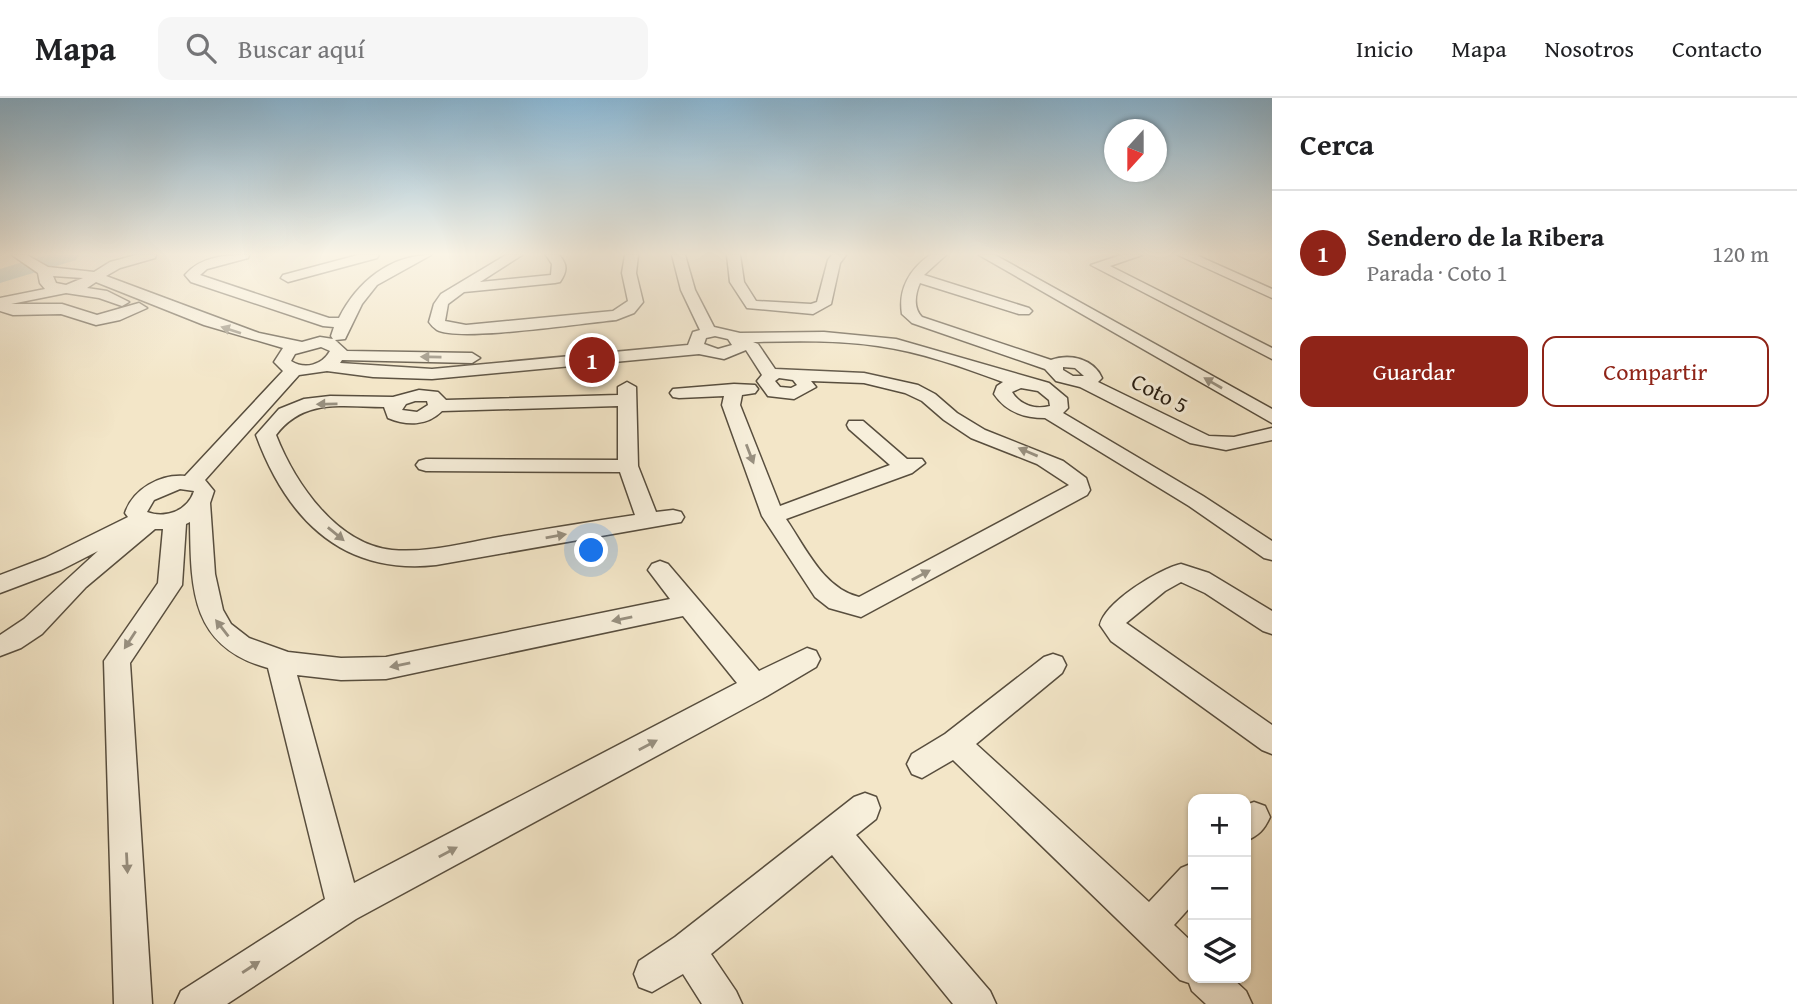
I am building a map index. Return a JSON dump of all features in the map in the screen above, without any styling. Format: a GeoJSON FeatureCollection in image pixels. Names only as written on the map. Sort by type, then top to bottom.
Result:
{"type":"FeatureCollection","features":[{"type":"Feature","properties":{"kind":"street"},"geometry":{"type":"LineString","coordinates":[[0,303],[21,297]]}},
{"type":"Feature","properties":{"kind":"street"},"geometry":{"type":"LineString","coordinates":[[111,297],[192,332],[292,357],[329,352],[483,358],[701,341]]}},
{"type":"Feature","properties":{"kind":"street"},"geometry":{"type":"LineString","coordinates":[[146,297],[209,323],[255,337],[292,357],[329,352],[404,374],[432,374],[701,341],[728,333],[782,378]]}},
{"type":"Feature","properties":{"kind":"street"},"geometry":{"type":"LineString","coordinates":[[255,297],[335,322]]}},
{"type":"Feature","properties":{"kind":"street"},"geometry":{"type":"LineString","coordinates":[[329,352],[335,322],[359,297]]}},
{"type":"Feature","properties":{"kind":"street"},"geometry":{"type":"LineString","coordinates":[[448,297],[441,304],[437,322],[443,327],[466,330],[616,314],[629,310],[636,302],[635,297]]}},
{"type":"Feature","properties":{"kind":"street"},"geometry":{"type":"LineString","coordinates":[[690,297],[701,341]]}},
{"type":"Feature","properties":{"kind":"street"},"geometry":{"type":"LineString","coordinates":[[744,297],[752,305],[813,309],[824,304],[825,297]]}},
{"type":"Feature","properties":{"kind":"street"},"geometry":{"type":"LineString","coordinates":[[910,297],[908,308],[917,320],[1054,370]]}},
{"type":"Feature","properties":{"kind":"street"},"geometry":{"type":"LineString","coordinates":[[980,297],[1024,311]]}},
{"type":"Feature","properties":{"kind":"street"},"geometry":{"type":"LineString","coordinates":[[1061,297],[1272,417]]}},
{"type":"Feature","properties":{"kind":"street"},"geometry":{"type":"LineString","coordinates":[[1161,297],[1272,354]]}},
{"type":"Feature","properties":{"kind":"street"},"geometry":{"type":"LineString","coordinates":[[0,303],[13,310],[62,309],[96,320],[115,317],[139,308]]}},
{"type":"Feature","properties":{"kind":"street"},"geometry":{"type":"LineString","coordinates":[[743,344],[832,337],[877,341],[957,360],[1021,383],[1042,387],[1056,405],[1272,552]]}},
{"type":"Feature","properties":{"kind":"street"},"geometry":{"type":"LineString","coordinates":[[743,344],[878,353],[948,370],[1003,390]]}},
{"type":"Feature","properties":{"kind":"street"},"geometry":{"type":"LineString","coordinates":[[773,346],[782,378]]}},
{"type":"Feature","properties":{"kind":"street"},"geometry":{"type":"LineString","coordinates":[[133,1004],[117,661],[170,585],[176,520],[292,357]]}},
{"type":"Feature","properties":{"kind":"street"},"geometry":{"type":"LineString","coordinates":[[1003,390],[1006,400],[1020,409],[1056,405],[1081,382],[1093,378],[1087,368],[1067,362],[1054,370],[1042,387]]}},
{"type":"Feature","properties":{"kind":"street"},"geometry":{"type":"LineString","coordinates":[[404,374],[399,400],[393,409],[395,414],[412,419],[432,412],[435,401],[432,374]]}},
{"type":"Feature","properties":{"kind":"street"},"geometry":{"type":"LineString","coordinates":[[678,393],[734,389],[782,378],[844,375],[891,383],[927,396],[943,411],[980,435],[1027,450],[1067,470],[1079,482],[1080,490],[860,607],[838,601],[823,592],[773,516],[731,405],[734,389]]}},
{"type":"Feature","properties":{"kind":"street","name":"Coto 5"},"geometry":{"type":"LineString","coordinates":[[1081,382],[1197,439],[1215,445],[1231,445],[1272,434]]}},
{"type":"Feature","properties":{"kind":"street"},"geometry":{"type":"LineString","coordinates":[[1003,390],[1010,385],[1021,383]]}},
{"type":"Feature","properties":{"kind":"street"},"geometry":{"type":"LineString","coordinates":[[435,401],[626,393],[628,466],[648,520]]}},
{"type":"Feature","properties":{"kind":"street"},"geometry":{"type":"LineString","coordinates":[[399,400],[313,404],[293,408],[265,435],[272,455],[289,484],[336,537],[377,556],[425,558],[673,517]]}},
{"type":"Feature","properties":{"kind":"street"},"geometry":{"type":"LineString","coordinates":[[1056,405],[1272,539]]}},
{"type":"Feature","properties":{"kind":"street"},"geometry":{"type":"LineString","coordinates":[[856,425],[910,466]]}},
{"type":"Feature","properties":{"kind":"street"},"geometry":{"type":"LineString","coordinates":[[426,465],[628,466]]}},
{"type":"Feature","properties":{"kind":"street"},"geometry":{"type":"LineString","coordinates":[[773,516],[910,466]]}},
{"type":"Feature","properties":{"kind":"street"},"geometry":{"type":"LineString","coordinates":[[145,521],[136,513],[144,497],[167,484],[195,493]]}},
{"type":"Feature","properties":{"kind":"street"},"geometry":{"type":"LineString","coordinates":[[195,493],[206,590],[212,614],[234,642],[280,662],[341,670],[386,668],[689,605]]}},
{"type":"Feature","properties":{"kind":"street"},"geometry":{"type":"LineString","coordinates":[[0,584],[53,564],[145,521],[176,520]]}},
{"type":"Feature","properties":{"kind":"street"},"geometry":{"type":"LineString","coordinates":[[0,646],[19,639],[37,625],[61,597],[145,521]]}},
{"type":"Feature","properties":{"kind":"street"},"geometry":{"type":"LineString","coordinates":[[660,570],[757,688]]}},
{"type":"Feature","properties":{"kind":"street"},"geometry":{"type":"LineString","coordinates":[[1272,624],[1200,579],[1181,573],[1169,577],[1114,619],[1113,625],[1120,634],[1272,741]]}},
{"type":"Feature","properties":{"kind":"street"},"geometry":{"type":"LineString","coordinates":[[162,600],[206,590]]}},
{"type":"Feature","properties":{"kind":"street"},"geometry":{"type":"LineString","coordinates":[[194,1004],[344,907],[807,659]]}},
{"type":"Feature","properties":{"kind":"street"},"geometry":{"type":"LineString","coordinates":[[280,662],[344,907]]}},
{"type":"Feature","properties":{"kind":"street"},"geometry":{"type":"LineString","coordinates":[[922,764],[955,743],[1052,665]]}},
{"type":"Feature","properties":{"kind":"street"},"geometry":{"type":"LineString","coordinates":[[955,743],[1188,962]]}},
{"type":"Feature","properties":{"kind":"street"},"geometry":{"type":"LineString","coordinates":[[652,974],[688,950],[835,835],[865,808]]}},
{"type":"Feature","properties":{"kind":"street"},"geometry":{"type":"LineString","coordinates":[[835,835],[977,1004]]}},
{"type":"Feature","properties":{"kind":"street"},"geometry":{"type":"LineString","coordinates":[[1150,926],[1188,885]]}},
{"type":"Feature","properties":{"kind":"street"},"geometry":{"type":"LineString","coordinates":[[688,950],[723,1004]]}},
{"type":"Feature","properties":{"kind":"street"},"geometry":{"type":"LineString","coordinates":[[1210,983],[1233,1004]]}},
{"type":"Feature","properties":{"kind":"place","name":"Sendero de la Ribera"},"geometry":{"type":"Point","coordinates":[592,360]}}]}
